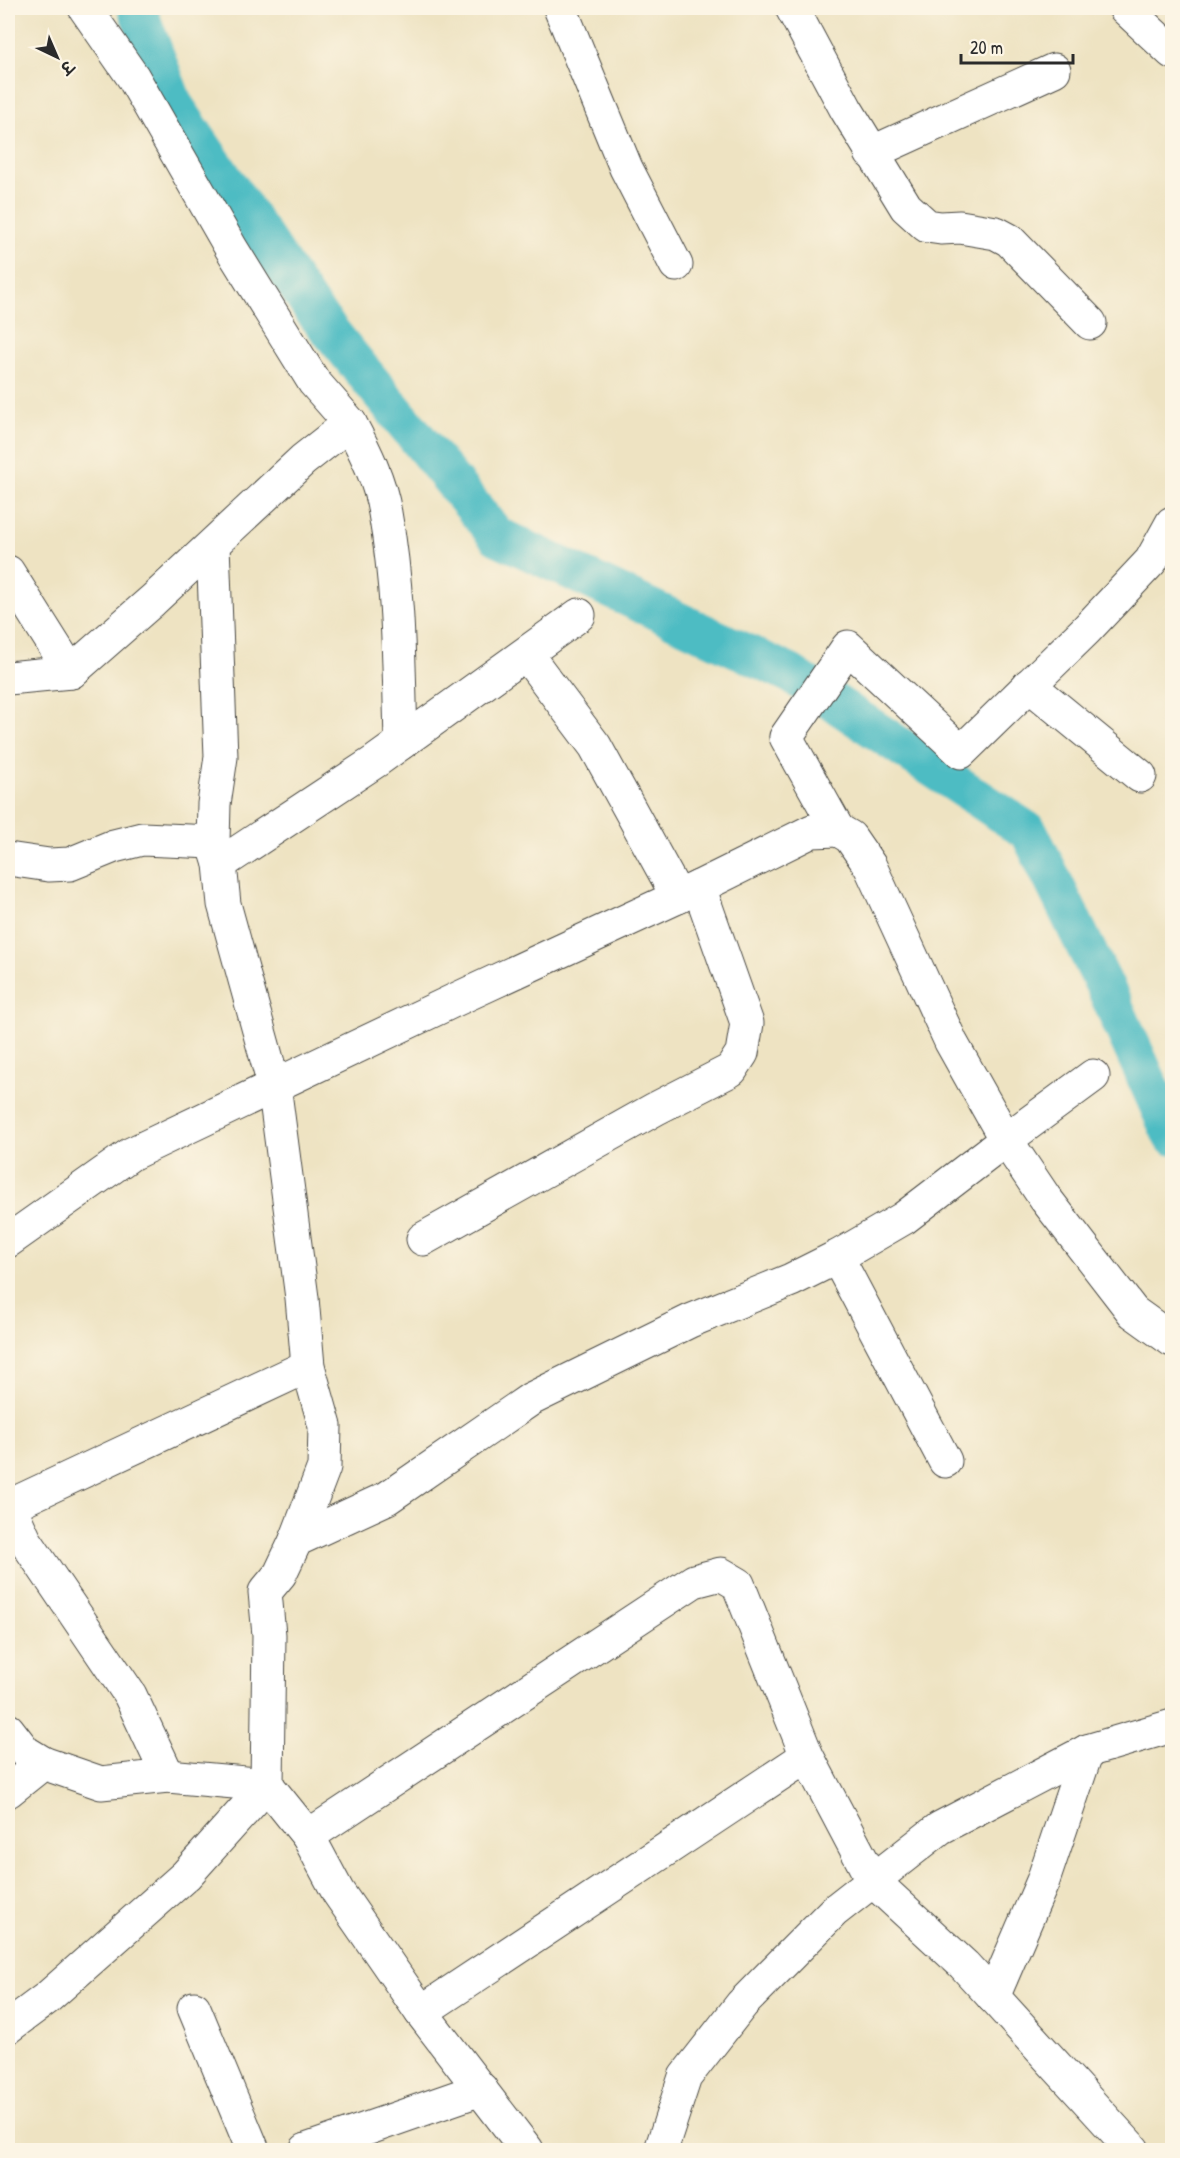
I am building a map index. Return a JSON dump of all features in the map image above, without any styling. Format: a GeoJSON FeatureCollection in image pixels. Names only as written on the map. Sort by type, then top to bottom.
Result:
{"type":"FeatureCollection","features":[{"type":"Feature","properties":{"kind":"street"},"geometry":{"type":"LineString","coordinates":[[85,8],[133,77],[231,248],[314,382],[350,423],[366,452],[385,511],[398,619],[400,743]]}},
{"type":"Feature","properties":{"kind":"street"},"geometry":{"type":"LineString","coordinates":[[560,8],[626,168],[676,265]]}},
{"type":"Feature","properties":{"kind":"street"},"geometry":{"type":"LineString","coordinates":[[792,8],[872,153],[906,207],[927,226],[941,228],[960,226],[996,233],[1009,240],[1089,322]]}},
{"type":"Feature","properties":{"kind":"street"},"geometry":{"type":"LineString","coordinates":[[1125,8],[1173,52]]}},
{"type":"Feature","properties":{"kind":"street"},"geometry":{"type":"LineString","coordinates":[[872,153],[1054,70]]}},
{"type":"Feature","properties":{"kind":"street"},"geometry":{"type":"LineString","coordinates":[[8,678],[71,672],[213,545],[303,460],[350,423]]}},
{"type":"Feature","properties":{"kind":"street"},"geometry":{"type":"LineString","coordinates":[[1173,523],[1151,561],[1086,630],[961,752],[848,647],[786,736],[838,830],[850,837],[870,866],[951,1042],[1005,1140],[1079,1244],[1133,1312],[1173,1340]]}},
{"type":"Feature","properties":{"kind":"street"},"geometry":{"type":"LineString","coordinates":[[213,545],[221,757],[214,804],[216,853],[224,904],[274,1086],[302,1298],[308,1366],[325,1426],[324,1467],[296,1540],[280,1574],[265,1592],[269,1635],[267,1785],[308,1836],[338,1892],[421,2012],[528,2151]]}},
{"type":"Feature","properties":{"kind":"street"},"geometry":{"type":"LineString","coordinates":[[8,572],[71,672]]}},
{"type":"Feature","properties":{"kind":"street"},"geometry":{"type":"LineString","coordinates":[[8,859],[49,865],[70,864],[114,846],[142,839],[216,853],[281,825],[579,615]]}},
{"type":"Feature","properties":{"kind":"street"},"geometry":{"type":"LineString","coordinates":[[423,1239],[645,1115],[731,1070],[742,1053],[747,1023],[689,892],[595,746],[526,654]]}},
{"type":"Feature","properties":{"kind":"street"},"geometry":{"type":"LineString","coordinates":[[1029,685],[1140,776]]}},
{"type":"Feature","properties":{"kind":"street"},"geometry":{"type":"LineString","coordinates":[[8,1241],[131,1154],[689,892],[812,831],[838,830]]}},
{"type":"Feature","properties":{"kind":"street"},"geometry":{"type":"LineString","coordinates":[[296,1540],[387,1498],[531,1400],[690,1321],[791,1280],[837,1257],[904,1218],[1093,1076]]}},
{"type":"Feature","properties":{"kind":"street"},"geometry":{"type":"LineString","coordinates":[[837,1257],[945,1461]]}},
{"type":"Feature","properties":{"kind":"street"},"geometry":{"type":"LineString","coordinates":[[168,1776],[130,1695],[26,1540],[8,1504],[308,1366]]}},
{"type":"Feature","properties":{"kind":"street"},"geometry":{"type":"LineString","coordinates":[[308,1836],[694,1581],[720,1574],[738,1584],[807,1756],[873,1881],[964,1965],[1133,2151]]}},
{"type":"Feature","properties":{"kind":"street"},"geometry":{"type":"LineString","coordinates":[[662,2151],[685,2077],[742,2004],[834,1911],[940,1828],[1087,1751],[1173,1726]]}},
{"type":"Feature","properties":{"kind":"street"},"geometry":{"type":"LineString","coordinates":[[8,1730],[25,1752],[43,1763],[101,1783],[168,1776],[267,1785]]}},
{"type":"Feature","properties":{"kind":"street"},"geometry":{"type":"LineString","coordinates":[[993,1997],[1043,1881],[1087,1751]]}},
{"type":"Feature","properties":{"kind":"street"},"geometry":{"type":"LineString","coordinates":[[421,2012],[807,1756]]}},
{"type":"Feature","properties":{"kind":"street"},"geometry":{"type":"LineString","coordinates":[[8,1791],[43,1763]]}},
{"type":"Feature","properties":{"kind":"street"},"geometry":{"type":"LineString","coordinates":[[8,2026],[47,1998],[186,1875],[267,1785]]}},
{"type":"Feature","properties":{"kind":"street"},"geometry":{"type":"LineString","coordinates":[[194,2008],[253,2151]]}},
{"type":"Feature","properties":{"kind":"street"},"geometry":{"type":"LineString","coordinates":[[306,2151],[481,2089]]}},
{"type":"Feature","properties":{"kind":"waterway"},"geometry":{"type":"LineString","coordinates":[[137,8],[174,105],[312,309],[497,536],[791,674],[1029,832],[1108,993],[1172,1136]]}}]}
